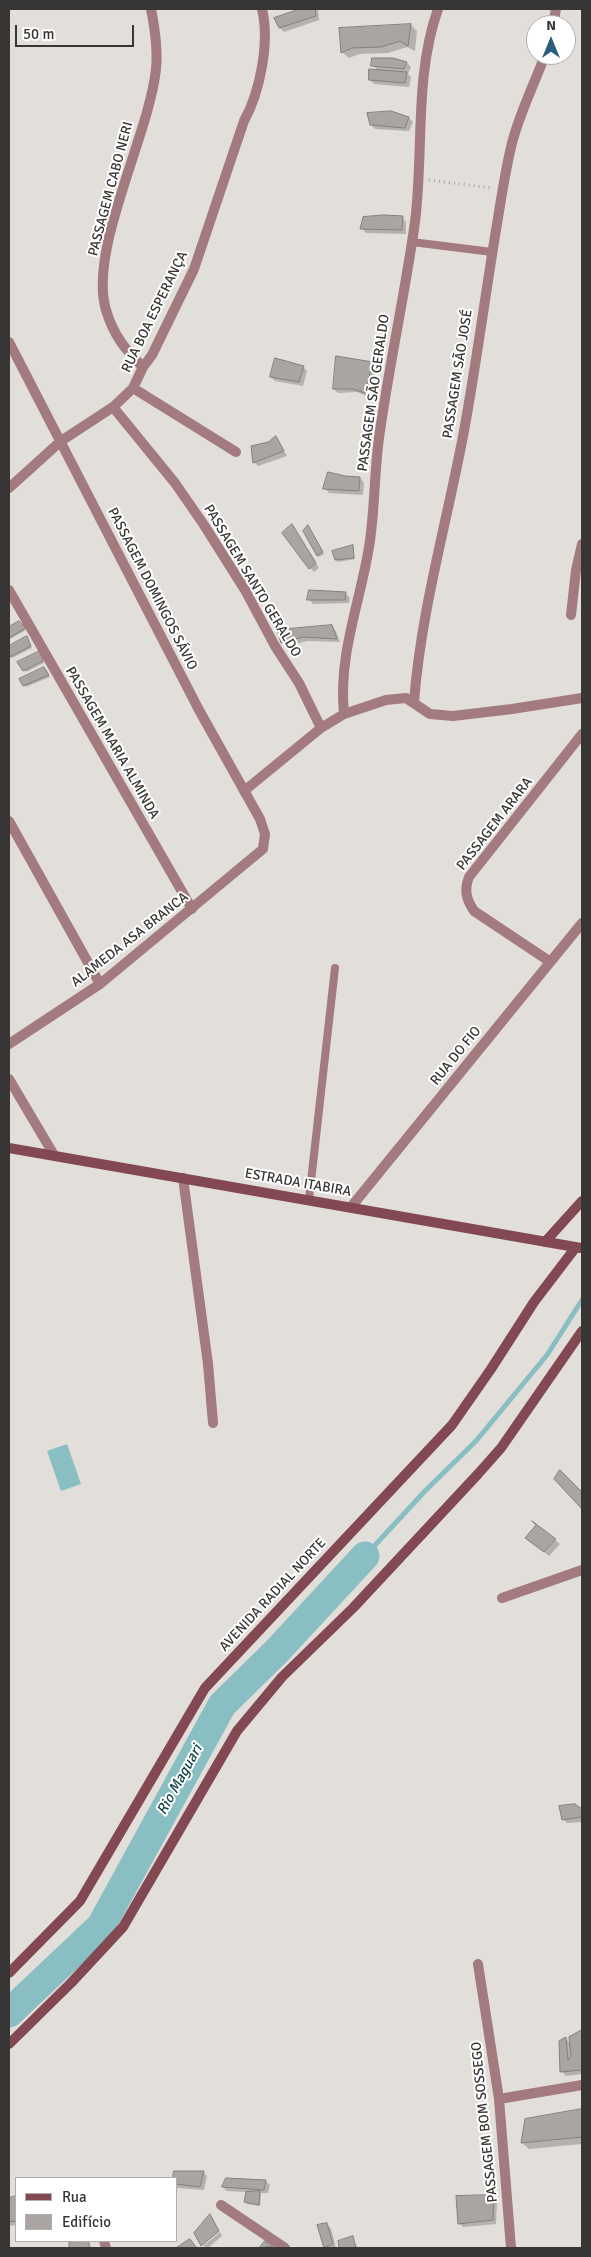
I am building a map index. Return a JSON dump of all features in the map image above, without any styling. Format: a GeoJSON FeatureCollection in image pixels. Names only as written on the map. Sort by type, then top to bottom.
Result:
{"type":"FeatureCollection","features":[{"type":"Feature","properties":{"kind":"main road","name":"ESTRADA ITABIRA"},"geometry":{"type":"LineString","coordinates":[[9,1148],[309,1199],[579,1248]]}},
{"type":"Feature","properties":{"kind":"main road"},"geometry":{"type":"LineString","coordinates":[[545,1242],[582,1201]]}},
{"type":"Feature","properties":{"kind":"main road","name":"AVENIDA RADIAL NORTE"},"geometry":{"type":"LineString","coordinates":[[9,1973],[80,1901],[205,1688],[452,1425],[534,1302],[579,1248]]}},
{"type":"Feature","properties":{"kind":"main road"},"geometry":{"type":"LineString","coordinates":[[9,2044],[77,1977],[123,1927],[232,1739],[260,1702],[353,1608],[501,1448],[582,1331]]}},
{"type":"Feature","properties":{"kind":"street","name":"PASSAGEM CABO NERI"},"geometry":{"type":"LineString","coordinates":[[143,367],[122,347],[112,327],[105,309],[103,275],[112,229],[142,132],[156,70],[157,38],[152,9]]}},
{"type":"Feature","properties":{"kind":"street","name":"RUA BOA ESPERANÇA"},"geometry":{"type":"LineString","coordinates":[[9,488],[61,440],[114,407],[133,388],[143,367],[152,355],[194,269],[244,121],[254,102],[266,25],[262,9]]}},
{"type":"Feature","properties":{"kind":"street","name":"PASSAGEM SÃO GERALDO"},"geometry":{"type":"LineString","coordinates":[[344,714],[342,673],[348,636],[366,566],[374,516],[379,439],[412,242],[419,178],[423,81],[428,49],[438,9]]}},
{"type":"Feature","properties":{"kind":"street","name":"PASSAGEM SÃO JOSÉ"},"geometry":{"type":"LineString","coordinates":[[414,702],[418,655],[427,600],[448,516],[512,144],[527,96],[541,65]]}},
{"type":"Feature","properties":{"kind":"street","name":"PASSAGEM DOMINGOS SÁVIO"},"geometry":{"type":"LineString","coordinates":[[9,342],[198,710],[264,827],[266,841],[263,849]]}},
{"type":"Feature","properties":{"kind":"street"},"geometry":{"type":"LineString","coordinates":[[133,388],[236,452]]}},
{"type":"Feature","properties":{"kind":"street","name":"PASSAGEM SANTO GERALDO"},"geometry":{"type":"LineString","coordinates":[[114,407],[176,483],[204,525],[245,590],[275,646],[299,683],[321,728]]}},
{"type":"Feature","properties":{"kind":"street"},"geometry":{"type":"LineString","coordinates":[[571,614],[576,570],[582,544]]}},
{"type":"Feature","properties":{"kind":"street","name":"PASSAGEM MARIA ALMINDA"},"geometry":{"type":"LineString","coordinates":[[9,590],[192,909]]}},
{"type":"Feature","properties":{"kind":"street"},"geometry":{"type":"LineString","coordinates":[[244,792],[321,728],[344,714],[398,697],[414,702],[430,714],[453,716],[512,709],[577,698]]}},
{"type":"Feature","properties":{"kind":"street","name":"PASSAGEM ARARA"},"geometry":{"type":"LineString","coordinates":[[549,961],[474,911],[468,902],[466,887],[469,877],[582,734]]}},
{"type":"Feature","properties":{"kind":"street"},"geometry":{"type":"LineString","coordinates":[[9,821],[100,984]]}},
{"type":"Feature","properties":{"kind":"street","name":"ALAMEDA ASA BRANCA"},"geometry":{"type":"LineString","coordinates":[[9,1044],[100,984],[263,849]]}},
{"type":"Feature","properties":{"kind":"street","name":"RUA DO FIO"},"geometry":{"type":"LineString","coordinates":[[351,1207],[549,961],[582,923]]}},
{"type":"Feature","properties":{"kind":"street"},"geometry":{"type":"LineString","coordinates":[[9,1079],[54,1155]]}},
{"type":"Feature","properties":{"kind":"street"},"geometry":{"type":"LineString","coordinates":[[183,1178],[208,1364],[213,1423]]}},
{"type":"Feature","properties":{"kind":"street"},"geometry":{"type":"LineString","coordinates":[[502,1598],[582,1570]]}},
{"type":"Feature","properties":{"kind":"street","name":"PASSAGEM BOM SOSSEGO"},"geometry":{"type":"LineString","coordinates":[[478,1964],[499,2099],[511,2248]]}},
{"type":"Feature","properties":{"kind":"street"},"geometry":{"type":"LineString","coordinates":[[499,2099],[582,2085]]}},
{"type":"Feature","properties":{"kind":"street"},"geometry":{"type":"LineString","coordinates":[[221,2205],[285,2248]]}},
{"type":"Feature","properties":{"kind":"lane"},"geometry":{"type":"LineString","coordinates":[[412,242],[492,252]]}},
{"type":"Feature","properties":{"kind":"lane"},"geometry":{"type":"LineString","coordinates":[[309,1199],[335,968]]}},
{"type":"Feature","properties":{"kind":"path"},"geometry":{"type":"LineString","coordinates":[[419,178],[503,190]]}},
{"type":"Feature","properties":{"kind":"water"},"geometry":{"type":"Polygon","coordinates":[[[67,1444],[81,1484],[61,1491],[47,1451],[67,1444]]]}},
{"type":"Feature","properties":{"kind":"building"},"geometry":{"type":"Polygon","coordinates":[[[300,9],[315,9],[316,16],[279,28],[274,18],[300,9]]]}},
{"type":"Feature","properties":{"kind":"building"},"geometry":{"type":"Polygon","coordinates":[[[411,24],[408,46],[400,41],[381,47],[352,48],[341,53],[339,28],[411,24]]]}},
{"type":"Feature","properties":{"kind":"building"},"geometry":{"type":"Polygon","coordinates":[[[372,58],[393,58],[407,62],[404,69],[371,66],[372,58]]]}},
{"type":"Feature","properties":{"kind":"building"},"geometry":{"type":"Polygon","coordinates":[[[369,69],[407,72],[405,83],[369,80],[369,69]]]}},
{"type":"Feature","properties":{"kind":"building"},"geometry":{"type":"Polygon","coordinates":[[[391,111],[409,117],[405,128],[370,125],[367,113],[391,111]]]}},
{"type":"Feature","properties":{"kind":"building"},"geometry":{"type":"Polygon","coordinates":[[[403,216],[402,230],[360,229],[363,217],[403,216]]]}},
{"type":"Feature","properties":{"kind":"building"},"geometry":{"type":"Polygon","coordinates":[[[336,356],[373,362],[365,393],[352,389],[333,389],[336,356]]]}},
{"type":"Feature","properties":{"kind":"building"},"geometry":{"type":"Polygon","coordinates":[[[275,358],[304,366],[299,382],[270,377],[275,358]]]}},
{"type":"Feature","properties":{"kind":"building"},"geometry":{"type":"Polygon","coordinates":[[[276,436],[284,451],[253,463],[251,446],[268,442],[276,436]]]}},
{"type":"Feature","properties":{"kind":"building"},"geometry":{"type":"Polygon","coordinates":[[[328,472],[360,477],[359,491],[323,489],[328,472]]]}},
{"type":"Feature","properties":{"kind":"building"},"geometry":{"type":"Polygon","coordinates":[[[292,524],[316,563],[309,569],[282,533],[292,524]]]}},
{"type":"Feature","properties":{"kind":"building"},"geometry":{"type":"Polygon","coordinates":[[[308,525],[323,552],[317,556],[303,531],[308,525]]]}},
{"type":"Feature","properties":{"kind":"building"},"geometry":{"type":"Polygon","coordinates":[[[353,545],[354,558],[335,560],[332,551],[353,545]]]}},
{"type":"Feature","properties":{"kind":"building"},"geometry":{"type":"Polygon","coordinates":[[[309,590],[346,592],[345,600],[307,600],[309,590]]]}},
{"type":"Feature","properties":{"kind":"building"},"geometry":{"type":"Polygon","coordinates":[[[19,621],[26,628],[9,638],[9,627],[19,621]]]}},
{"type":"Feature","properties":{"kind":"building"},"geometry":{"type":"Polygon","coordinates":[[[332,625],[337,639],[303,637],[281,643],[277,630],[332,625]]]}},
{"type":"Feature","properties":{"kind":"building"},"geometry":{"type":"Polygon","coordinates":[[[27,636],[31,646],[10,657],[9,646],[27,636]]]}},
{"type":"Feature","properties":{"kind":"building"},"geometry":{"type":"Polygon","coordinates":[[[40,651],[43,661],[23,671],[17,662],[40,651]]]}},
{"type":"Feature","properties":{"kind":"building"},"geometry":{"type":"Polygon","coordinates":[[[44,667],[49,675],[23,686],[19,679],[44,667]]]}},
{"type":"Feature","properties":{"kind":"building"},"geometry":{"type":"Polygon","coordinates":[[[560,1470],[582,1492],[582,1509],[554,1479],[560,1470]]]}},
{"type":"Feature","properties":{"kind":"building"},"geometry":{"type":"Polygon","coordinates":[[[532,1521],[556,1539],[544,1552],[525,1538],[536,1525],[532,1521]]]}},
{"type":"Feature","properties":{"kind":"building"},"geometry":{"type":"Polygon","coordinates":[[[575,1804],[582,1809],[582,1817],[562,1820],[559,1806],[575,1804]]]}},
{"type":"Feature","properties":{"kind":"building"},"geometry":{"type":"Polygon","coordinates":[[[582,2030],[582,2070],[560,2072],[559,2041],[566,2037],[568,2060],[571,2056],[569,2037],[582,2030]]]}},
{"type":"Feature","properties":{"kind":"building"},"geometry":{"type":"Polygon","coordinates":[[[582,2109],[582,2137],[521,2143],[525,2119],[582,2109]]]}},
{"type":"Feature","properties":{"kind":"building"},"geometry":{"type":"Polygon","coordinates":[[[174,2171],[204,2171],[200,2187],[178,2184],[178,2177],[173,2177],[174,2171]]]}},
{"type":"Feature","properties":{"kind":"building"},"geometry":{"type":"Polygon","coordinates":[[[226,2178],[266,2180],[264,2190],[222,2187],[226,2178]]]}},
{"type":"Feature","properties":{"kind":"building"},"geometry":{"type":"Polygon","coordinates":[[[260,2191],[259,2205],[244,2202],[246,2192],[260,2191]]]}},
{"type":"Feature","properties":{"kind":"building"},"geometry":{"type":"Polygon","coordinates":[[[494,2195],[493,2220],[458,2224],[456,2196],[494,2195]]]}},
{"type":"Feature","properties":{"kind":"building"},"geometry":{"type":"Polygon","coordinates":[[[15,2196],[15,2221],[9,2222],[9,2198],[15,2196]]]}},
{"type":"Feature","properties":{"kind":"building"},"geometry":{"type":"Polygon","coordinates":[[[210,2214],[219,2231],[201,2246],[194,2233],[210,2214]]]}},
{"type":"Feature","properties":{"kind":"building"},"geometry":{"type":"Polygon","coordinates":[[[327,2223],[333,2244],[324,2248],[317,2225],[327,2223]]]}},
{"type":"Feature","properties":{"kind":"building"},"geometry":{"type":"Polygon","coordinates":[[[353,2236],[356,2248],[339,2248],[338,2241],[353,2236]]]}},
{"type":"Feature","properties":{"kind":"building"},"geometry":{"type":"Polygon","coordinates":[[[190,2239],[197,2248],[176,2248],[190,2239]]]}},
{"type":"Feature","properties":{"kind":"building"},"geometry":{"type":"Polygon","coordinates":[[[265,2241],[274,2246],[259,2248],[265,2241]]]}},
{"type":"Feature","properties":{"kind":"building"},"geometry":{"type":"Polygon","coordinates":[[[88,2242],[90,2248],[69,2248],[69,2243],[88,2242]]]}},
{"type":"Feature","properties":{"kind":"waterway"},"geometry":{"type":"LineString","coordinates":[[365,1556],[425,1491],[476,1441],[547,1355],[582,1300]]}},
{"type":"Feature","properties":{"kind":"waterway","name":"Rio Maguari"},"geometry":{"type":"LineString","coordinates":[[9,2013],[101,1926],[222,1705],[277,1651],[365,1556]]}}]}
